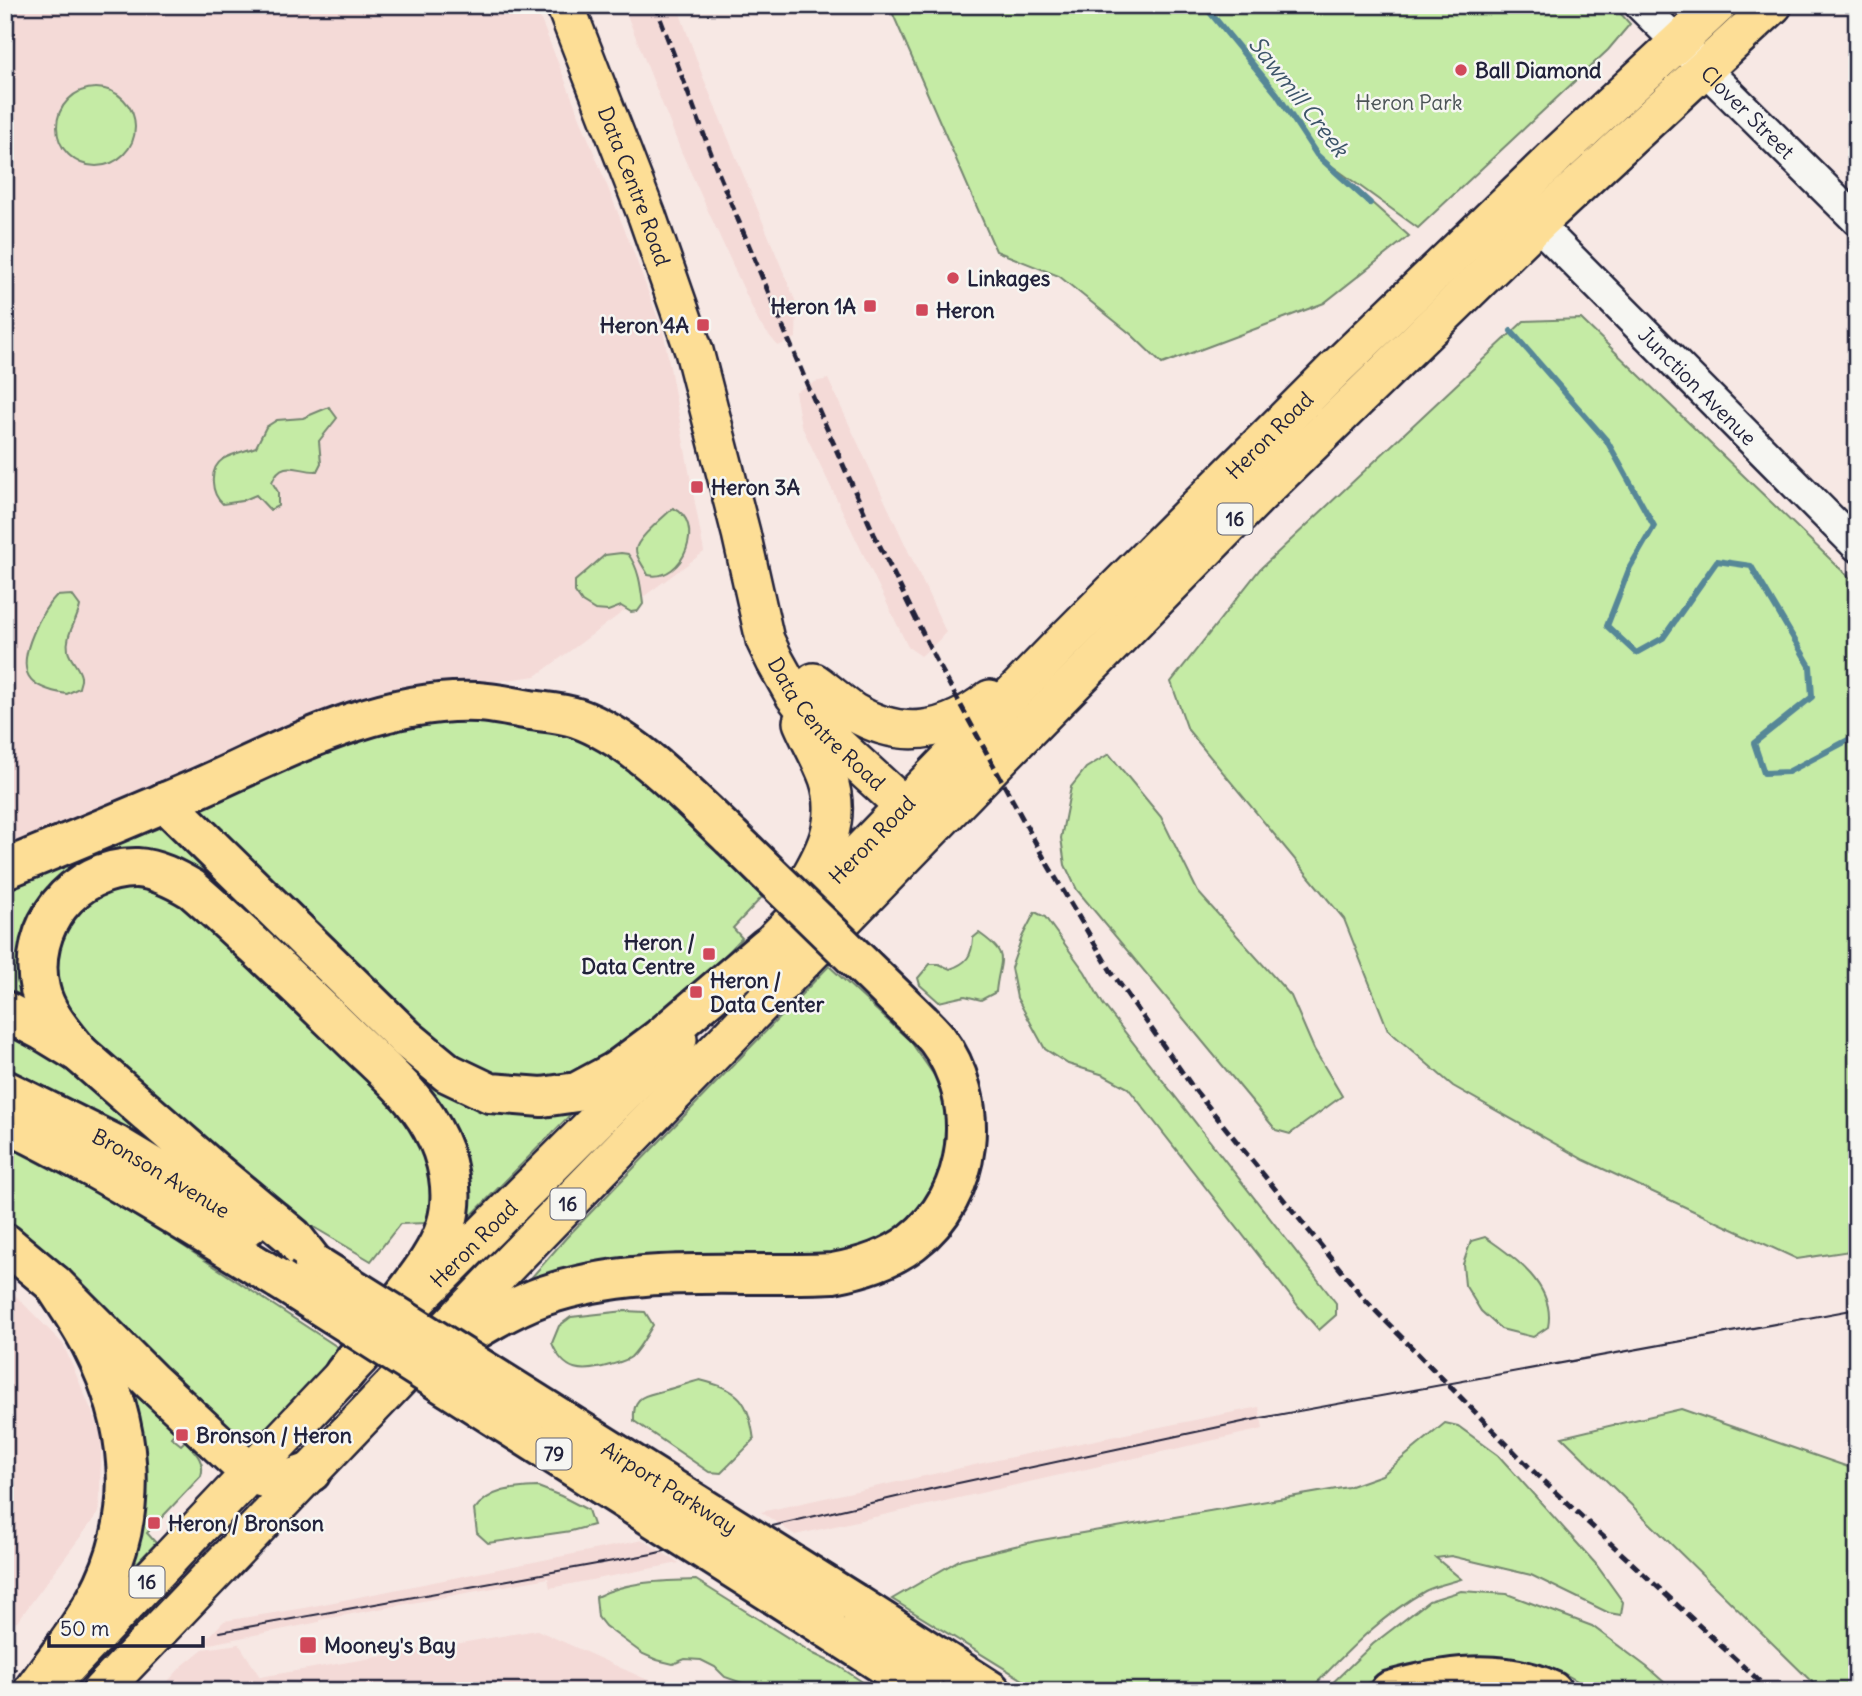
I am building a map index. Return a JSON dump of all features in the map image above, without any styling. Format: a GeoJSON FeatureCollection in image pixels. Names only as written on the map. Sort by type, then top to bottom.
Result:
{"type":"FeatureCollection","features":[{"type":"Feature","properties":{"kind":"highway"},"geometry":{"type":"LineString","coordinates":[[5,869],[339,727],[413,707],[450,702],[477,702],[576,717],[605,731],[672,782],[732,837],[937,1039],[958,1079],[966,1122],[966,1143],[962,1165],[944,1208],[912,1243],[876,1263],[833,1273],[657,1274],[595,1281],[541,1296],[520,1306],[408,1371]]}},
{"type":"Feature","properties":{"kind":"highway"},"geometry":{"type":"LineString","coordinates":[[165,802],[407,1039],[448,1073],[490,1093],[542,1097],[577,1092],[597,1083],[659,1039],[767,947]]}},
{"type":"Feature","properties":{"kind":"highway"},"geometry":{"type":"LineString","coordinates":[[79,1053],[55,1022],[40,992],[38,960],[45,927],[54,912],[79,885],[93,876],[139,868],[175,879],[191,889],[290,979],[411,1098],[432,1128],[445,1160],[451,1194],[447,1224],[440,1242],[419,1275],[344,1374]]}},
{"type":"Feature","properties":{"kind":"highway"},"geometry":{"type":"LineString","coordinates":[[5,1011],[79,1053],[293,1237],[297,1272]]}},
{"type":"Feature","properties":{"kind":"highway","name":"Bronson Avenue"},"geometry":{"type":"LineString","coordinates":[[5,1090],[116,1145],[297,1272]]}},
{"type":"Feature","properties":{"kind":"highway","name":"Bronson Avenue"},"geometry":{"type":"LineString","coordinates":[[5,1122],[297,1272]]}},
{"type":"Feature","properties":{"kind":"highway"},"geometry":{"type":"LineString","coordinates":[[5,1243],[54,1284],[250,1474],[279,1482],[311,1472]]}},
{"type":"Feature","properties":{"kind":"highway","name":"Airport Parkway"},"geometry":{"type":"LineString","coordinates":[[297,1272],[840,1615],[991,1691]]}},
{"type":"Feature","properties":{"kind":"highway"},"geometry":{"type":"LineString","coordinates":[[33,1691],[81,1624],[103,1585],[118,1548],[128,1476],[122,1430],[111,1390],[92,1345],[54,1284]]}},
{"type":"Feature","properties":{"kind":"highway","name":"Airport Parkway"},"geometry":{"type":"LineString","coordinates":[[840,1615],[868,1654],[925,1691]]}},
{"type":"Feature","properties":{"kind":"highway"},"geometry":{"type":"LineString","coordinates":[[868,1654],[909,1691]]}},
{"type":"Feature","properties":{"kind":"highway"},"geometry":{"type":"LineString","coordinates":[[1390,1691],[1427,1681],[1495,1675],[1540,1685],[1552,1691]]}},
{"type":"Feature","properties":{"kind":"main road","name":"Data Centre Road"},"geometry":{"type":"LineString","coordinates":[[565,5],[647,216],[687,332],[741,533],[794,644],[800,680],[832,705],[912,797],[939,821]]}},
{"type":"Feature","properties":{"kind":"main road","name":"Heron Road"},"geometry":{"type":"LineString","coordinates":[[44,1691],[344,1374],[637,1081],[1060,645],[1347,357],[1718,5]]}},
{"type":"Feature","properties":{"kind":"main road","name":"Heron Road"},"geometry":{"type":"LineString","coordinates":[[101,1691],[507,1266],[1258,496],[1537,225],[1773,5]]}},
{"type":"Feature","properties":{"kind":"main road"},"geometry":{"type":"LineString","coordinates":[[800,680],[874,723],[903,730],[920,730],[939,727],[979,708],[1060,645]]}},
{"type":"Feature","properties":{"kind":"main road"},"geometry":{"type":"LineString","coordinates":[[767,947],[819,863],[826,847],[833,815],[828,778],[800,680]]}},
{"type":"Feature","properties":{"kind":"street","name":"Clover Street"},"geometry":{"type":"LineString","coordinates":[[1640,5],[1857,220]]}},
{"type":"Feature","properties":{"kind":"street","name":"Junction Avenue"},"geometry":{"type":"LineString","coordinates":[[1537,225],[1857,546]]}},
{"type":"Feature","properties":{"kind":"shaded area"},"geometry":{"type":"Polygon","coordinates":[[[5,5],[535,5],[664,335],[704,552],[536,676],[376,698],[269,736],[5,850],[5,5]]]}},
{"type":"Feature","properties":{"kind":"shaded area"},"geometry":{"type":"Polygon","coordinates":[[[623,5],[677,5],[703,77],[797,305],[796,338],[778,346],[759,323],[681,151],[623,5]]]}},
{"type":"Feature","properties":{"kind":"shaded area"},"geometry":{"type":"Polygon","coordinates":[[[828,379],[946,632],[921,656],[908,647],[801,425],[795,392],[828,379]]]}},
{"type":"Feature","properties":{"kind":"shaded area"},"geometry":{"type":"Polygon","coordinates":[[[5,1285],[63,1344],[102,1435],[99,1512],[17,1622],[5,1624],[5,1285]]]}},
{"type":"Feature","properties":{"kind":"shaded area"},"geometry":{"type":"Polygon","coordinates":[[[1259,1407],[1263,1429],[795,1535],[761,1512],[997,1460],[1259,1407]]]}},
{"type":"Feature","properties":{"kind":"shaded area"},"geometry":{"type":"Polygon","coordinates":[[[643,1540],[679,1563],[550,1588],[548,1578],[319,1620],[200,1646],[224,1621],[304,1608],[643,1540]]]}},
{"type":"Feature","properties":{"kind":"shaded area"},"geometry":{"type":"Polygon","coordinates":[[[537,1630],[672,1691],[159,1691],[182,1666],[203,1649],[239,1644],[260,1677],[537,1630]]]}},
{"type":"Feature","properties":{"kind":"green space","name":"Heron Park"},"geometry":{"type":"Polygon","coordinates":[[[889,5],[1613,5],[1630,24],[1608,50],[1418,228],[1325,161],[1409,236],[1324,303],[1162,364],[1132,335],[1059,276],[996,251],[889,5]]]}},
{"type":"Feature","properties":{"kind":"green space"},"geometry":{"type":"Polygon","coordinates":[[[96,88],[111,91],[123,100],[132,112],[135,127],[132,142],[123,154],[111,163],[96,166],[81,163],[69,154],[60,142],[57,127],[60,112],[69,100],[81,91],[96,88]]]}},
{"type":"Feature","properties":{"kind":"green space"},"geometry":{"type":"Polygon","coordinates":[[[1581,319],[1857,585],[1857,1250],[1797,1259],[1584,1160],[1453,1086],[1388,1030],[1344,919],[1188,730],[1171,682],[1260,569],[1524,321],[1581,319]]]}},
{"type":"Feature","properties":{"kind":"green space"},"geometry":{"type":"Polygon","coordinates":[[[329,407],[337,418],[319,441],[321,463],[317,471],[286,468],[276,474],[272,482],[278,492],[278,506],[270,510],[256,495],[242,501],[223,504],[219,500],[213,482],[218,463],[231,455],[256,447],[266,427],[277,420],[303,418],[329,407]]]}},
{"type":"Feature","properties":{"kind":"green space"},"geometry":{"type":"Polygon","coordinates":[[[673,508],[683,515],[688,525],[686,549],[672,570],[661,575],[648,575],[637,556],[637,545],[673,508]]]}},
{"type":"Feature","properties":{"kind":"green space"},"geometry":{"type":"Polygon","coordinates":[[[628,554],[635,565],[643,604],[638,611],[631,612],[621,606],[608,611],[595,610],[582,602],[575,592],[575,581],[605,555],[628,554]]]}},
{"type":"Feature","properties":{"kind":"green space"},"geometry":{"type":"Polygon","coordinates":[[[72,595],[80,606],[68,639],[68,651],[81,678],[79,688],[67,694],[34,682],[26,668],[26,659],[35,629],[49,604],[56,596],[72,595]]]}},
{"type":"Feature","properties":{"kind":"green space"},"geometry":{"type":"Polygon","coordinates":[[[431,713],[563,727],[624,762],[665,798],[762,897],[733,928],[742,938],[654,1029],[580,1074],[515,1087],[431,1046],[184,811],[338,738],[431,713]]]}},
{"type":"Feature","properties":{"kind":"green space"},"geometry":{"type":"Polygon","coordinates":[[[1109,754],[1161,817],[1198,892],[1291,996],[1314,1049],[1342,1096],[1290,1134],[1276,1130],[1077,890],[1065,865],[1061,838],[1071,787],[1086,768],[1109,754]]]}},
{"type":"Feature","properties":{"kind":"green space"},"geometry":{"type":"Polygon","coordinates":[[[151,825],[167,826],[416,1060],[575,1110],[457,1230],[461,1185],[219,897],[98,864],[23,997],[19,1000],[5,996],[5,881],[151,825]]]}},
{"type":"Feature","properties":{"kind":"green space"},"geometry":{"type":"Polygon","coordinates":[[[136,882],[180,896],[408,1113],[432,1148],[434,1207],[426,1223],[400,1224],[371,1261],[300,1219],[257,1188],[59,1011],[54,935],[76,902],[136,882]]]}},
{"type":"Feature","properties":{"kind":"green space"},"geometry":{"type":"Polygon","coordinates":[[[1035,912],[1045,917],[1085,972],[1103,1004],[1336,1303],[1336,1315],[1319,1330],[1128,1088],[1104,1075],[1068,1064],[1045,1049],[1017,998],[1011,968],[1022,937],[1035,912]]]}},
{"type":"Feature","properties":{"kind":"green space"},"geometry":{"type":"Polygon","coordinates":[[[979,933],[1000,953],[1001,964],[996,992],[981,1000],[965,996],[939,1002],[920,985],[918,978],[930,964],[939,964],[950,969],[961,964],[968,958],[973,938],[979,933]]]}},
{"type":"Feature","properties":{"kind":"green space"},"geometry":{"type":"Polygon","coordinates":[[[829,966],[911,1042],[938,1081],[946,1117],[943,1161],[928,1197],[904,1229],[865,1251],[833,1257],[578,1269],[531,1278],[566,1238],[829,966]]]}},
{"type":"Feature","properties":{"kind":"green space"},"geometry":{"type":"Polygon","coordinates":[[[5,1023],[59,1055],[176,1159],[93,1112],[5,1071],[5,1023]]]}},
{"type":"Feature","properties":{"kind":"green space"},"geometry":{"type":"Polygon","coordinates":[[[5,1145],[95,1192],[174,1240],[342,1350],[249,1446],[5,1230],[5,1145]]]}},
{"type":"Feature","properties":{"kind":"green space"},"geometry":{"type":"Polygon","coordinates":[[[1485,1237],[1531,1274],[1546,1299],[1548,1327],[1533,1337],[1501,1329],[1481,1311],[1465,1285],[1463,1264],[1471,1241],[1485,1237]]]}},
{"type":"Feature","properties":{"kind":"green space"},"geometry":{"type":"Polygon","coordinates":[[[625,1311],[645,1312],[653,1325],[629,1358],[600,1368],[583,1369],[568,1365],[557,1353],[552,1343],[559,1326],[571,1317],[625,1311]]]}},
{"type":"Feature","properties":{"kind":"green space"},"geometry":{"type":"Polygon","coordinates":[[[700,1380],[724,1388],[740,1398],[752,1426],[754,1440],[721,1473],[709,1472],[634,1421],[635,1406],[642,1398],[700,1380]]]}},
{"type":"Feature","properties":{"kind":"green space"},"geometry":{"type":"Polygon","coordinates":[[[128,1384],[147,1398],[150,1407],[175,1432],[171,1437],[181,1445],[185,1441],[192,1449],[201,1461],[202,1471],[201,1476],[147,1533],[156,1543],[112,1589],[128,1384]]]}},
{"type":"Feature","properties":{"kind":"green space"},"geometry":{"type":"Polygon","coordinates":[[[1681,1409],[1857,1470],[1857,1691],[1821,1691],[1562,1437],[1681,1409]]]}},
{"type":"Feature","properties":{"kind":"green space"},"geometry":{"type":"Polygon","coordinates":[[[1445,1423],[1458,1426],[1498,1455],[1595,1563],[1623,1602],[1621,1615],[1609,1613],[1531,1575],[1451,1556],[1436,1558],[1461,1579],[1429,1589],[1393,1612],[1363,1637],[1309,1691],[1041,1691],[892,1599],[961,1559],[1036,1541],[1348,1487],[1382,1475],[1445,1423]]]}},
{"type":"Feature","properties":{"kind":"green space"},"geometry":{"type":"Polygon","coordinates":[[[538,1487],[588,1510],[593,1525],[571,1531],[488,1543],[477,1533],[474,1510],[480,1503],[511,1489],[538,1487]]]}},
{"type":"Feature","properties":{"kind":"green space"},"geometry":{"type":"Polygon","coordinates":[[[696,1580],[876,1691],[750,1691],[748,1685],[725,1677],[715,1667],[701,1660],[685,1659],[673,1664],[643,1654],[605,1626],[598,1617],[596,1597],[608,1592],[644,1583],[696,1580]]]}},
{"type":"Feature","properties":{"kind":"green space"},"geometry":{"type":"Polygon","coordinates":[[[1461,1591],[1507,1594],[1592,1626],[1674,1691],[1595,1691],[1563,1673],[1507,1662],[1389,1673],[1350,1691],[1324,1691],[1373,1644],[1429,1601],[1461,1591]]]}},
{"type":"Feature","properties":{"kind":"waterway","name":"Sawmill Creek"},"geometry":{"type":"LineString","coordinates":[[1204,5],[1277,94],[1317,155],[1370,203]]}},
{"type":"Feature","properties":{"kind":"waterway","name":"Sawmill Creek"},"geometry":{"type":"LineString","coordinates":[[1511,331],[1607,441],[1654,526],[1630,567],[1607,626],[1636,653],[1663,638],[1717,561],[1751,566],[1810,666],[1812,697],[1754,743],[1764,773],[1788,772],[1852,738],[1857,739]]}},
{"type":"Feature","properties":{"kind":"tram line"},"geometry":{"type":"LineString","coordinates":[[220,1632],[652,1554],[935,1488],[1261,1418],[1857,1309]]}},
{"type":"Feature","properties":{"kind":"tram line"},"geometry":{"type":"LineString","coordinates":[[5,1671],[16,1669]]}},
{"type":"Feature","properties":{"kind":"railway"},"geometry":{"type":"LineString","coordinates":[[655,5],[718,172],[807,384],[874,534],[935,658],[1045,860],[1112,973],[1194,1089],[1366,1301],[1540,1478],[1770,1691]]}},
{"type":"Feature","properties":{"kind":"place","name":"Ball Diamond"},"geometry":{"type":"Point","coordinates":[1461,70]}},
{"type":"Feature","properties":{"kind":"place","name":"Linkages"},"geometry":{"type":"Point","coordinates":[953,278]}},
{"type":"Feature","properties":{"kind":"place","name":"Heron 1A"},"geometry":{"type":"Point","coordinates":[870,306]}},
{"type":"Feature","properties":{"kind":"place","name":"Heron"},"geometry":{"type":"Point","coordinates":[922,310]}},
{"type":"Feature","properties":{"kind":"place","name":"Heron 4A"},"geometry":{"type":"Point","coordinates":[703,325]}},
{"type":"Feature","properties":{"kind":"place","name":"Heron 3A"},"geometry":{"type":"Point","coordinates":[697,487]}},
{"type":"Feature","properties":{"kind":"place","name":"Heron / Data Centre"},"geometry":{"type":"Point","coordinates":[709,954]}},
{"type":"Feature","properties":{"kind":"place","name":"Heron / Data Center"},"geometry":{"type":"Point","coordinates":[696,992]}},
{"type":"Feature","properties":{"kind":"place","name":"Bronson / Heron"},"geometry":{"type":"Point","coordinates":[182,1435]}},
{"type":"Feature","properties":{"kind":"place","name":"Heron / Bronson"},"geometry":{"type":"Point","coordinates":[154,1523]}},
{"type":"Feature","properties":{"kind":"place","name":"Mooney's Bay"},"geometry":{"type":"Point","coordinates":[308,1645]}}]}
